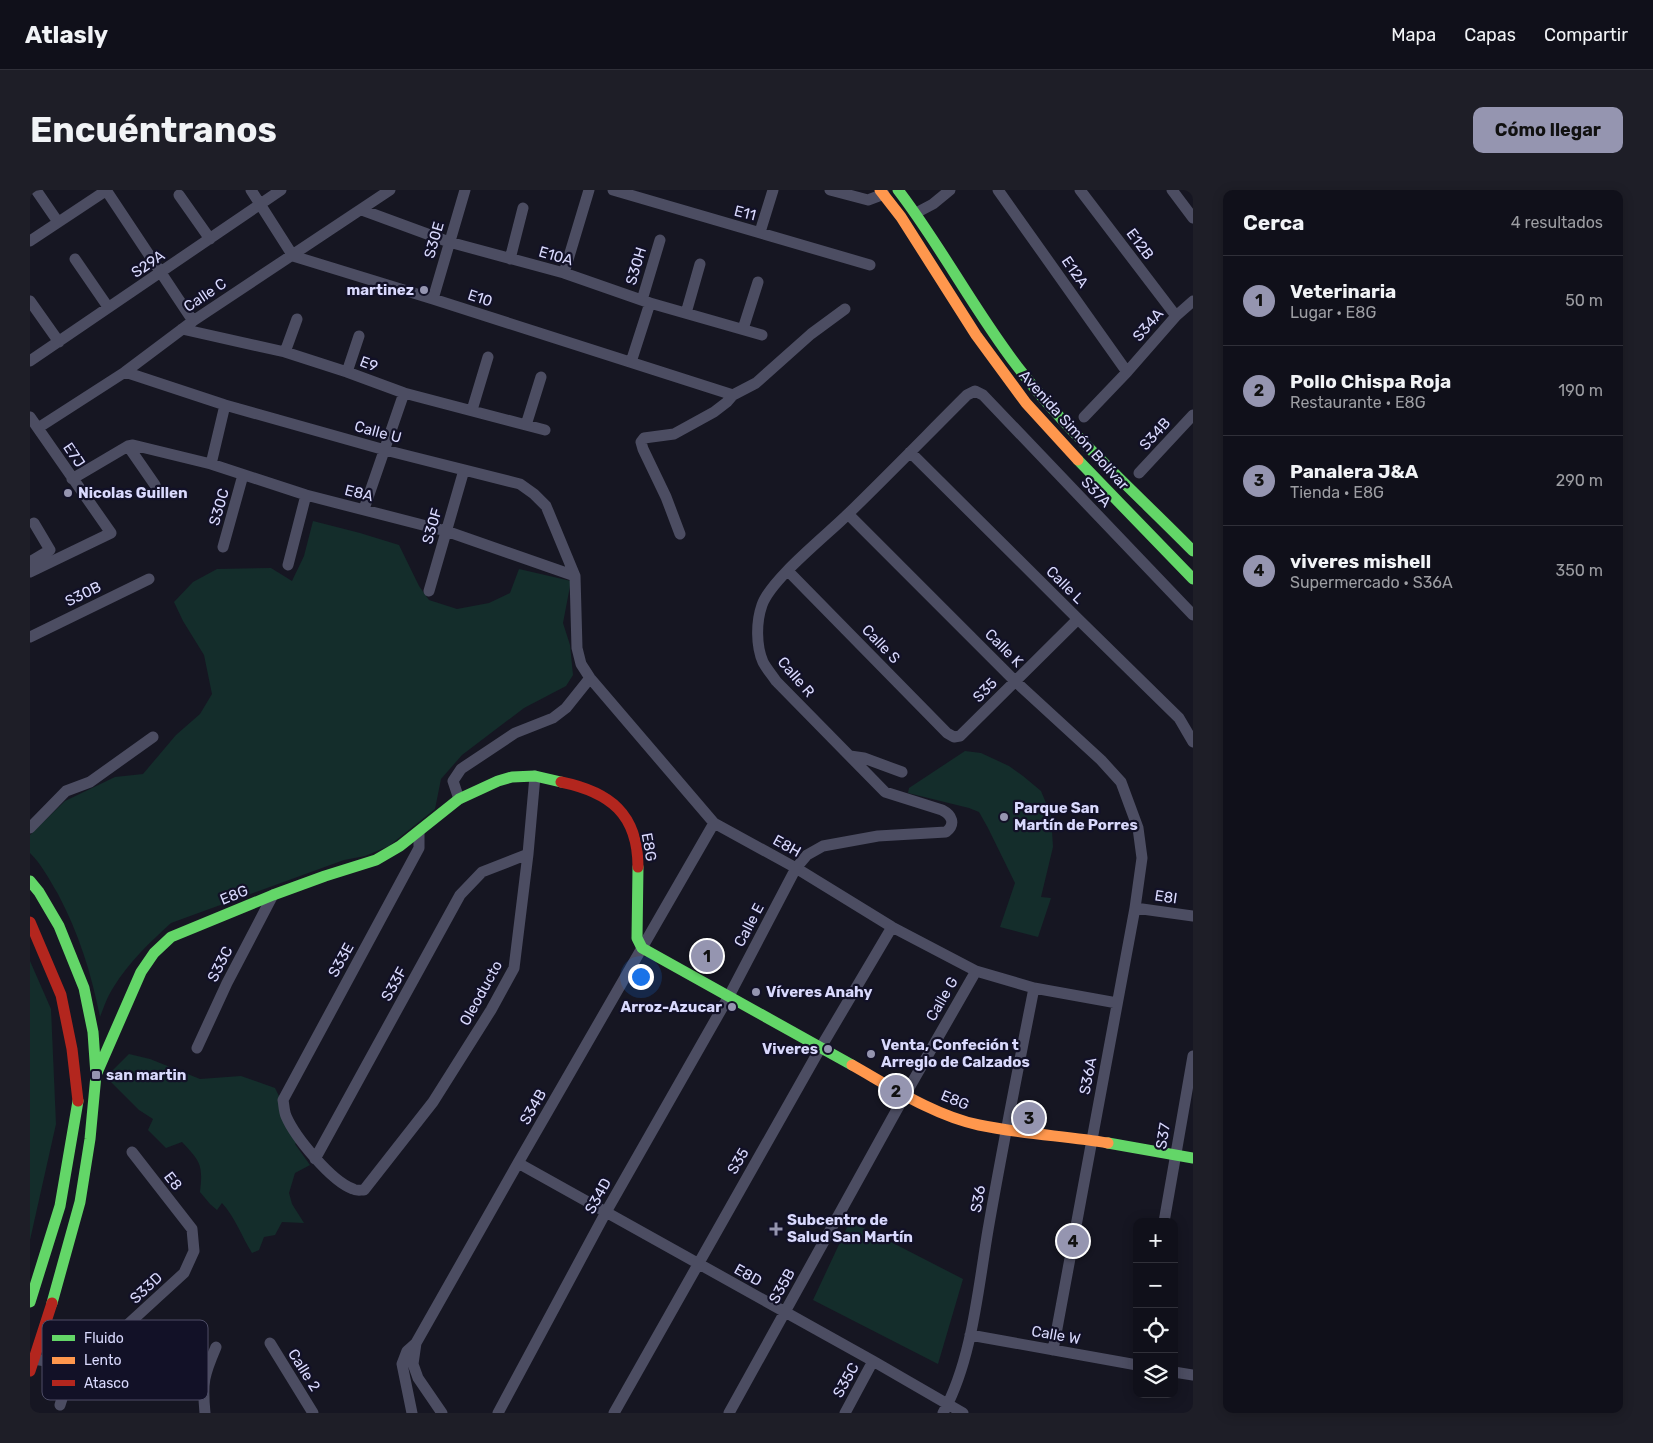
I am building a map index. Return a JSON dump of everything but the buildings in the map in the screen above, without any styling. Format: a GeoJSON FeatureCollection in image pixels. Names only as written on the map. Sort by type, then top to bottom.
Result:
{"type":"FeatureCollection","features":[{"type":"Feature","properties":{"kind":"main road","name":"Avenida Simón Bolívar"},"geometry":{"type":"LineString","coordinates":[[898,190],[916,213],[997,339],[1034,386],[1114,474],[1193,552]]}},
{"type":"Feature","properties":{"kind":"main road","name":"Avenida Simón Bolívar"},"geometry":{"type":"LineString","coordinates":[[882,192],[906,224],[976,335],[1026,403],[1111,495],[1193,579]]}},
{"type":"Feature","properties":{"kind":"main road","name":"E8G"},"geometry":{"type":"LineString","coordinates":[[96,1075],[137,977],[145,963],[161,944],[171,937],[273,895],[376,860],[388,854],[419,832],[459,799],[498,781],[512,777],[535,776],[581,786],[612,802],[623,813],[631,827],[638,852],[637,938],[642,948],[905,1094],[952,1117],[979,1125],[1091,1140],[1193,1158]]}},
{"type":"Feature","properties":{"kind":"main road"},"geometry":{"type":"LineString","coordinates":[[30,881],[39,892],[59,926],[84,988],[93,1032],[96,1075],[90,1139],[80,1202],[46,1320]]}},
{"type":"Feature","properties":{"kind":"main road"},"geometry":{"type":"LineString","coordinates":[[30,922],[61,995],[72,1049],[78,1102],[60,1206],[30,1302]]}},
{"type":"Feature","properties":{"kind":"main road"},"geometry":{"type":"LineString","coordinates":[[36,1284],[56,1290]]}},
{"type":"Feature","properties":{"kind":"main road"},"geometry":{"type":"LineString","coordinates":[[30,1371],[42,1334]]}},
{"type":"Feature","properties":{"kind":"street"},"geometry":{"type":"LineString","coordinates":[[36,190],[58,222]]}},
{"type":"Feature","properties":{"kind":"street"},"geometry":{"type":"LineString","coordinates":[[30,241],[106,190],[193,321]]}},
{"type":"Feature","properties":{"kind":"street"},"geometry":{"type":"LineString","coordinates":[[251,190],[293,256]]}},
{"type":"Feature","properties":{"kind":"street","name":"S29A"},"geometry":{"type":"LineString","coordinates":[[30,361],[281,190]]}},
{"type":"Feature","properties":{"kind":"street","name":"Calle C"},"geometry":{"type":"LineString","coordinates":[[38,428],[125,372],[193,321],[390,190]]}},
{"type":"Feature","properties":{"kind":"street","name":"S30E"},"geometry":{"type":"LineString","coordinates":[[433,299],[465,190]]}},
{"type":"Feature","properties":{"kind":"street"},"geometry":{"type":"LineString","coordinates":[[564,274],[589,190]]}},
{"type":"Feature","properties":{"kind":"street","name":"E11"},"geometry":{"type":"LineString","coordinates":[[613,190],[870,265]]}},
{"type":"Feature","properties":{"kind":"street"},"geometry":{"type":"LineString","coordinates":[[760,232],[773,190]]}},
{"type":"Feature","properties":{"kind":"street"},"geometry":{"type":"LineString","coordinates":[[830,190],[868,200],[882,192]]}},
{"type":"Feature","properties":{"kind":"street"},"geometry":{"type":"LineString","coordinates":[[916,213],[933,204],[950,190]]}},
{"type":"Feature","properties":{"kind":"street","name":"E12A"},"geometry":{"type":"LineString","coordinates":[[998,190],[1127,372]]}},
{"type":"Feature","properties":{"kind":"street","name":"E12B"},"geometry":{"type":"LineString","coordinates":[[1080,190],[1176,316]]}},
{"type":"Feature","properties":{"kind":"street"},"geometry":{"type":"LineString","coordinates":[[1172,190],[1193,218]]}},
{"type":"Feature","properties":{"kind":"street"},"geometry":{"type":"LineString","coordinates":[[179,196],[210,239]]}},
{"type":"Feature","properties":{"kind":"street"},"geometry":{"type":"LineString","coordinates":[[510,258],[523,208]]}},
{"type":"Feature","properties":{"kind":"street","name":"E10A"},"geometry":{"type":"LineString","coordinates":[[362,210],[449,242],[564,274],[646,301],[762,335]]}},
{"type":"Feature","properties":{"kind":"street","name":"S30H"},"geometry":{"type":"LineString","coordinates":[[631,362],[660,240]]}},
{"type":"Feature","properties":{"kind":"street","name":"E10"},"geometry":{"type":"LineString","coordinates":[[293,256],[733,395]]}},
{"type":"Feature","properties":{"kind":"street"},"geometry":{"type":"LineString","coordinates":[[75,259],[108,307]]}},
{"type":"Feature","properties":{"kind":"street"},"geometry":{"type":"LineString","coordinates":[[686,313],[700,264]]}},
{"type":"Feature","properties":{"kind":"street"},"geometry":{"type":"LineString","coordinates":[[743,329],[758,282]]}},
{"type":"Feature","properties":{"kind":"street"},"geometry":{"type":"LineString","coordinates":[[30,301],[59,342]]}},
{"type":"Feature","properties":{"kind":"street","name":"S34A"},"geometry":{"type":"LineString","coordinates":[[1084,417],[1176,316],[1191,307]]}},
{"type":"Feature","properties":{"kind":"street"},"geometry":{"type":"LineString","coordinates":[[680,534],[666,497],[643,449],[642,442],[644,438],[674,434],[714,412],[733,395],[756,383],[811,334],[845,308]]}},
{"type":"Feature","properties":{"kind":"street"},"geometry":{"type":"LineString","coordinates":[[285,352],[297,319]]}},
{"type":"Feature","properties":{"kind":"street","name":"E9"},"geometry":{"type":"LineString","coordinates":[[182,329],[285,352],[404,393],[545,430]]}},
{"type":"Feature","properties":{"kind":"street"},"geometry":{"type":"LineString","coordinates":[[347,372],[359,336]]}},
{"type":"Feature","properties":{"kind":"street"},"geometry":{"type":"LineString","coordinates":[[472,410],[488,357]]}},
{"type":"Feature","properties":{"kind":"street","name":"Calle U"},"geometry":{"type":"LineString","coordinates":[[125,372],[225,405],[385,450],[520,484],[546,506],[574,576]]}},
{"type":"Feature","properties":{"kind":"street"},"geometry":{"type":"LineString","coordinates":[[526,425],[541,377]]}},
{"type":"Feature","properties":{"kind":"street","name":"Calle R"},"geometry":{"type":"LineString","coordinates":[[796,868],[807,855],[823,846],[878,836],[946,832],[950,829],[952,818],[948,813],[884,792],[776,681],[763,662],[758,636],[759,618],[762,604],[788,571],[967,395],[975,391]]}},
{"type":"Feature","properties":{"kind":"street","name":"S37A"},"geometry":{"type":"LineString","coordinates":[[975,391],[983,395],[1193,615]]}},
{"type":"Feature","properties":{"kind":"street"},"geometry":{"type":"LineString","coordinates":[[364,509],[404,393]]}},
{"type":"Feature","properties":{"kind":"street"},"geometry":{"type":"LineString","coordinates":[[211,464],[225,405]]}},
{"type":"Feature","properties":{"kind":"street","name":"S34B"},"geometry":{"type":"LineString","coordinates":[[1140,473],[1193,415]]}},
{"type":"Feature","properties":{"kind":"street","name":"E7J"},"geometry":{"type":"LineString","coordinates":[[30,417],[111,533],[30,572]]}},
{"type":"Feature","properties":{"kind":"street"},"geometry":{"type":"LineString","coordinates":[[72,479],[130,445],[155,485]]}},
{"type":"Feature","properties":{"kind":"street","name":"E8A"},"geometry":{"type":"LineString","coordinates":[[130,445],[211,464],[306,495],[446,531],[574,576]]}},
{"type":"Feature","properties":{"kind":"street","name":"Calle L"},"geometry":{"type":"LineString","coordinates":[[910,452],[1179,718],[1193,742]]}},
{"type":"Feature","properties":{"kind":"street","name":"S30F"},"geometry":{"type":"LineString","coordinates":[[429,591],[464,470]]}},
{"type":"Feature","properties":{"kind":"street","name":"S30C"},"geometry":{"type":"LineString","coordinates":[[223,547],[243,475]]}},
{"type":"Feature","properties":{"kind":"street"},"geometry":{"type":"LineString","coordinates":[[288,566],[306,495]]}},
{"type":"Feature","properties":{"kind":"street","name":"Calle K"},"geometry":{"type":"LineString","coordinates":[[848,514],[1016,681],[1101,760],[1121,782],[1131,808]]}},
{"type":"Feature","properties":{"kind":"street"},"geometry":{"type":"LineString","coordinates":[[30,562],[50,550],[34,523]]}},
{"type":"Feature","properties":{"kind":"street","name":"Calle S"},"geometry":{"type":"LineString","coordinates":[[788,571],[940,726],[954,737]]}},
{"type":"Feature","properties":{"kind":"street","name":"E8H"},"geometry":{"type":"LineString","coordinates":[[574,576],[577,648],[581,664],[590,678],[714,823],[796,868],[892,927],[976,971],[1034,988],[1117,1003]]}},
{"type":"Feature","properties":{"kind":"street","name":"S30B"},"geometry":{"type":"LineString","coordinates":[[30,637],[149,579]]}},
{"type":"Feature","properties":{"kind":"street","name":"S35"},"geometry":{"type":"LineString","coordinates":[[954,737],[960,736],[1078,619]]}},
{"type":"Feature","properties":{"kind":"street"},"geometry":{"type":"LineString","coordinates":[[459,799],[452,781],[461,769],[515,733],[553,718],[566,708],[590,678]]}},
{"type":"Feature","properties":{"kind":"street"},"geometry":{"type":"LineString","coordinates":[[30,828],[66,791],[90,782],[153,737]]}},
{"type":"Feature","properties":{"kind":"street"},"geometry":{"type":"LineString","coordinates":[[850,756],[864,758],[902,772]]}},
{"type":"Feature","properties":{"kind":"street","name":"Oleoducto"},"geometry":{"type":"LineString","coordinates":[[315,1159],[345,1186],[355,1190],[364,1190],[433,1102],[491,1010],[514,968],[528,854],[535,776]]}},
{"type":"Feature","properties":{"kind":"street","name":"S36A"},"geometry":{"type":"LineString","coordinates":[[1053,1350],[1135,908],[1142,858],[1138,828],[1131,808]]}},
{"type":"Feature","properties":{"kind":"street","name":"S34B"},"geometry":{"type":"LineString","coordinates":[[412,1413],[402,1364],[407,1351],[416,1343],[714,823]]}},
{"type":"Feature","properties":{"kind":"street","name":"S33E"},"geometry":{"type":"LineString","coordinates":[[315,1159],[286,1115],[282,1100],[419,848],[419,832]]}},
{"type":"Feature","properties":{"kind":"street","name":"S33F"},"geometry":{"type":"LineString","coordinates":[[315,1159],[460,895],[482,872],[528,854]]}},
{"type":"Feature","properties":{"kind":"street","name":"Calle E"},"geometry":{"type":"LineString","coordinates":[[729,996],[796,868]]}},
{"type":"Feature","properties":{"kind":"street","name":"S33C"},"geometry":{"type":"LineString","coordinates":[[197,1048],[227,983],[273,895]]}},
{"type":"Feature","properties":{"kind":"street","name":"E8I"},"geometry":{"type":"LineString","coordinates":[[1135,908],[1193,916]]}},
{"type":"Feature","properties":{"kind":"street","name":"S35"},"geometry":{"type":"LineString","coordinates":[[614,1413],[820,1047],[892,927]]}},
{"type":"Feature","properties":{"kind":"street","name":"Calle G"},"geometry":{"type":"LineString","coordinates":[[905,1094],[976,971]]}},
{"type":"Feature","properties":{"kind":"street","name":"S36"},"geometry":{"type":"LineString","coordinates":[[945,1409],[959,1379],[970,1335],[1006,1129],[1034,988]]}},
{"type":"Feature","properties":{"kind":"street","name":"S34D"},"geometry":{"type":"LineString","coordinates":[[498,1413],[606,1212],[729,996]]}},
{"type":"Feature","properties":{"kind":"street","name":"S37"},"geometry":{"type":"LineString","coordinates":[[1165,1218],[1193,1056]]}},
{"type":"Feature","properties":{"kind":"street","name":"S35B"},"geometry":{"type":"LineString","coordinates":[[729,1413],[905,1094]]}},
{"type":"Feature","properties":{"kind":"street","name":"E8"},"geometry":{"type":"LineString","coordinates":[[132,1152],[192,1229]]}},
{"type":"Feature","properties":{"kind":"street","name":"E8D"},"geometry":{"type":"LineString","coordinates":[[518,1163],[874,1361],[945,1409],[963,1413]]}},
{"type":"Feature","properties":{"kind":"street","name":"S33D"},"geometry":{"type":"LineString","coordinates":[[133,1320],[184,1273],[194,1251],[192,1229]]}},
{"type":"Feature","properties":{"kind":"street","name":"Calle W"},"geometry":{"type":"LineString","coordinates":[[970,1335],[1133,1364]]}},
{"type":"Feature","properties":{"kind":"street","name":"Calle 2"},"geometry":{"type":"LineString","coordinates":[[270,1343],[313,1413]]}},
{"type":"Feature","properties":{"kind":"street"},"geometry":{"type":"LineString","coordinates":[[416,1343],[413,1364],[418,1378],[442,1413]]}},
{"type":"Feature","properties":{"kind":"street"},"geometry":{"type":"LineString","coordinates":[[208,1367],[216,1347]]}},
{"type":"Feature","properties":{"kind":"street","name":"S33D"},"geometry":{"type":"LineString","coordinates":[[34,1359],[42,1360]]}},
{"type":"Feature","properties":{"kind":"street","name":"S35C"},"geometry":{"type":"LineString","coordinates":[[845,1413],[874,1361]]}},
{"type":"Feature","properties":{"kind":"street"},"geometry":{"type":"LineString","coordinates":[[1178,1373],[1193,1375]]}},
{"type":"Feature","properties":{"kind":"street"},"geometry":{"type":"LineString","coordinates":[[60,1405],[62,1400]]}},
{"type":"Feature","properties":{"kind":"street"},"geometry":{"type":"LineString","coordinates":[[204,1400],[205,1413]]}},
{"type":"Feature","properties":{"kind":"green space"},"geometry":{"type":"Polygon","coordinates":[[[313,521],[399,545],[419,586],[429,600],[457,609],[489,603],[510,593],[519,569],[571,581],[563,623],[570,645],[573,675],[566,686],[524,708],[462,755],[441,779],[435,809],[389,846],[365,856],[344,860],[171,923],[147,945],[125,970],[111,991],[100,1017],[93,984],[78,939],[58,894],[42,867],[30,853],[30,835],[65,801],[115,777],[143,774],[176,735],[200,714],[212,694],[204,655],[183,621],[174,602],[193,582],[217,569],[271,568],[292,581],[304,556],[313,521]]]}},
{"type":"Feature","properties":{"kind":"green space"},"geometry":{"type":"Polygon","coordinates":[[[965,751],[981,753],[1009,766],[1023,776],[1041,791],[1051,815],[1053,847],[1041,897],[1051,898],[1038,937],[1000,927],[1015,883],[979,812],[908,793],[909,788],[965,751]]]}},
{"type":"Feature","properties":{"kind":"green space"},"geometry":{"type":"Polygon","coordinates":[[[30,961],[51,1009],[56,1124],[30,1240],[30,961]]]}},
{"type":"Feature","properties":{"kind":"green space"},"geometry":{"type":"Polygon","coordinates":[[[129,1054],[150,1059],[200,1079],[241,1076],[275,1088],[300,1139],[295,1144],[310,1165],[295,1173],[289,1193],[292,1204],[304,1223],[282,1222],[275,1235],[264,1237],[259,1250],[252,1253],[235,1221],[222,1203],[217,1210],[200,1192],[201,1170],[193,1154],[182,1142],[166,1148],[148,1130],[153,1119],[139,1110],[106,1077],[129,1054]]]}},
{"type":"Feature","properties":{"kind":"green space"},"geometry":{"type":"Polygon","coordinates":[[[850,1221],[963,1279],[938,1364],[813,1300],[850,1221]]]}},
{"type":"Feature","properties":{"kind":"traffic: fast"},"geometry":{"type":"LineString","coordinates":[[898,190],[929,233],[1001,345],[1037,391],[1102,462],[1193,551]]}},
{"type":"Feature","properties":{"kind":"traffic: fast"},"geometry":{"type":"LineString","coordinates":[[1078,460],[1193,579]]}},
{"type":"Feature","properties":{"kind":"traffic: fast"},"geometry":{"type":"LineString","coordinates":[[96,1075],[141,972],[154,953],[171,937],[273,895],[376,860],[400,846],[459,799],[498,781],[512,777],[535,776],[561,782]]}},
{"type":"Feature","properties":{"kind":"traffic: fast"},"geometry":{"type":"LineString","coordinates":[[638,867],[637,938],[642,948],[852,1065]]}},
{"type":"Feature","properties":{"kind":"traffic: fast"},"geometry":{"type":"LineString","coordinates":[[30,881],[39,892],[59,926],[84,988],[93,1032],[96,1075],[90,1139],[80,1202],[52,1303]]}},
{"type":"Feature","properties":{"kind":"traffic: fast"},"geometry":{"type":"LineString","coordinates":[[30,1302],[60,1206],[78,1101]]}},
{"type":"Feature","properties":{"kind":"traffic: fast"},"geometry":{"type":"LineString","coordinates":[[1108,1143],[1193,1158]]}},
{"type":"Feature","properties":{"kind":"traffic: slow"},"geometry":{"type":"LineString","coordinates":[[880,190],[901,217],[976,335],[1026,403],[1078,460]]}},
{"type":"Feature","properties":{"kind":"traffic: slow"},"geometry":{"type":"LineString","coordinates":[[852,1065],[914,1100],[963,1121],[1011,1131],[1108,1143]]}},
{"type":"Feature","properties":{"kind":"traffic: jam"},"geometry":{"type":"LineString","coordinates":[[561,782],[594,792],[618,808],[627,819],[633,833],[637,849],[638,867]]}},
{"type":"Feature","properties":{"kind":"traffic: jam"},"geometry":{"type":"LineString","coordinates":[[30,922],[61,995],[72,1049],[78,1101]]}},
{"type":"Feature","properties":{"kind":"traffic: jam"},"geometry":{"type":"LineString","coordinates":[[46,1320],[52,1303]]}},
{"type":"Feature","properties":{"kind":"traffic: jam"},"geometry":{"type":"LineString","coordinates":[[30,1371],[42,1334]]}},
{"type":"Feature","properties":{"kind":"place","name":"martinez"},"geometry":{"type":"Point","coordinates":[424,290]}},
{"type":"Feature","properties":{"kind":"place","name":"Nicolas Guillen"},"geometry":{"type":"Point","coordinates":[68,493]}},
{"type":"Feature","properties":{"kind":"place","name":"Parque San Martín de Porres"},"geometry":{"type":"Point","coordinates":[1004,817]}},
{"type":"Feature","properties":{"kind":"place","name":"Veterinaria"},"geometry":{"type":"Point","coordinates":[707,956]}},
{"type":"Feature","properties":{"kind":"place","name":"Víveres Anahy"},"geometry":{"type":"Point","coordinates":[756,992]}},
{"type":"Feature","properties":{"kind":"place","name":"Arroz-Azucar"},"geometry":{"type":"Point","coordinates":[732,1007]}},
{"type":"Feature","properties":{"kind":"place","name":"Viveres"},"geometry":{"type":"Point","coordinates":[828,1049]}},
{"type":"Feature","properties":{"kind":"place","name":"Venta, Confeción t Arreglo de Calzados"},"geometry":{"type":"Point","coordinates":[871,1054]}},
{"type":"Feature","properties":{"kind":"place","name":"san martin"},"geometry":{"type":"Point","coordinates":[96,1075]}},
{"type":"Feature","properties":{"kind":"place","name":"Pollo Chispa Roja"},"geometry":{"type":"Point","coordinates":[896,1091]}},
{"type":"Feature","properties":{"kind":"place","name":"Panalera J&A"},"geometry":{"type":"Point","coordinates":[1029,1118]}},
{"type":"Feature","properties":{"kind":"place","name":"Subcentro de Salud San Martín"},"geometry":{"type":"Point","coordinates":[776,1229]}},
{"type":"Feature","properties":{"kind":"place","name":"viveres mishell"},"geometry":{"type":"Point","coordinates":[1073,1241]}}]}
